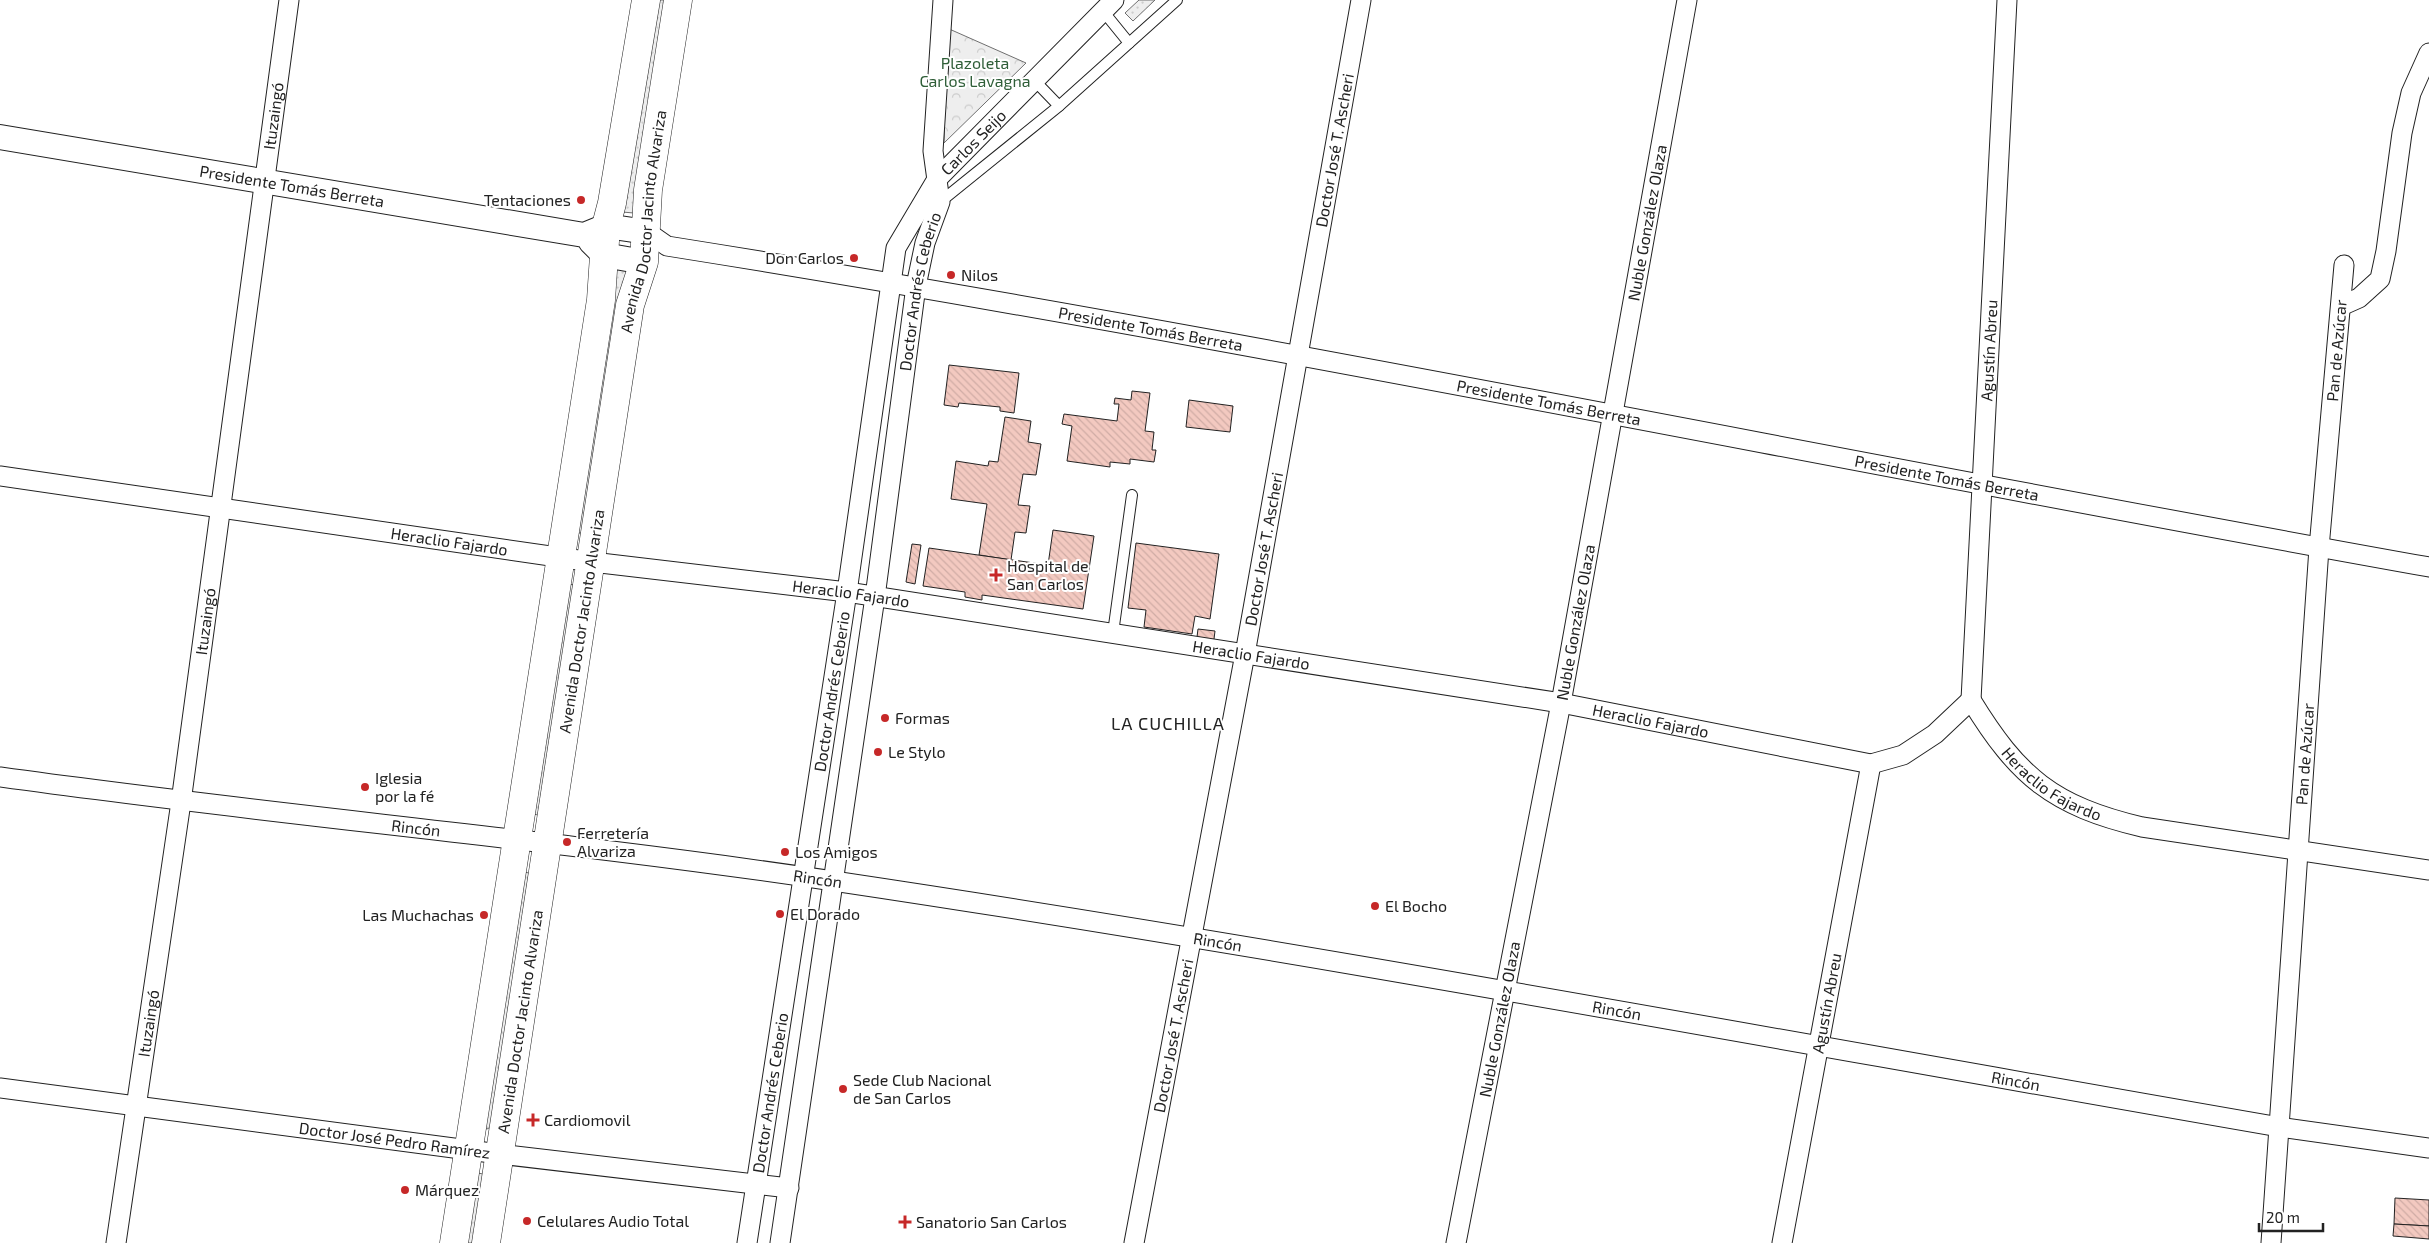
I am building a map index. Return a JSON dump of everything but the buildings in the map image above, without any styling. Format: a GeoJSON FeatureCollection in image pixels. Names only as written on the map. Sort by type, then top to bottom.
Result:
{"type":"FeatureCollection","features":[{"type":"Feature","properties":{"kind":"main road","name":"Avenida Doctor Jacinto Alvariza"},"geometry":{"type":"LineString","coordinates":[[454,1243],[559,557],[601,300],[604,255],[595,231],[612,203],[646,0]]}},
{"type":"Feature","properties":{"kind":"main road","name":"Avenida Doctor Jacinto Alvariza"},"geometry":{"type":"LineString","coordinates":[[486,1243],[549,843],[630,305],[644,262],[657,239],[648,190],[678,0]]}},
{"type":"Feature","properties":{"kind":"street","name":"Ituzaingó"},"geometry":{"type":"LineString","coordinates":[[116,1243],[181,802],[219,506],[289,0]]}},
{"type":"Feature","properties":{"kind":"street"},"geometry":{"type":"LineString","coordinates":[[937,179],[933,151],[943,0]]}},
{"type":"Feature","properties":{"kind":"street","name":"Doctor José T. Ascheri"},"geometry":{"type":"LineString","coordinates":[[1134,1243],[1190,936],[1245,654],[1361,0]]}},
{"type":"Feature","properties":{"kind":"street","name":"Nuble González Olaza"},"geometry":{"type":"LineString","coordinates":[[1456,1243],[1561,703],[1687,0]]}},
{"type":"Feature","properties":{"kind":"street","name":"Agustín Abreu"},"geometry":{"type":"LineString","coordinates":[[1971,700],[1980,484],[2007,0]]}},
{"type":"Feature","properties":{"kind":"street","name":"Carlos Seijo"},"geometry":{"type":"LineString","coordinates":[[937,179],[1108,5]]}},
{"type":"Feature","properties":{"kind":"street"},"geometry":{"type":"LineString","coordinates":[[2341,306],[2360,298],[2380,279],[2386,251],[2402,133],[2411,93],[2429,53]]}},
{"type":"Feature","properties":{"kind":"street","name":"Presidente Tomás Berreta"},"geometry":{"type":"LineString","coordinates":[[0,137],[265,180],[657,239],[1613,413],[2319,548],[2429,567]]}},
{"type":"Feature","properties":{"kind":"street","name":"Doctor Andrés Ceberio"},"geometry":{"type":"LineString","coordinates":[[780,1243],[875,597],[916,286],[925,242],[940,202],[937,179]]}},
{"type":"Feature","properties":{"kind":"street","name":"Doctor Andrés Ceberio"},"geometry":{"type":"LineString","coordinates":[[747,1243],[758,1184],[847,592],[890,281],[896,248],[937,179]]}},
{"type":"Feature","properties":{"kind":"street"},"geometry":{"type":"LineString","coordinates":[[604,255],[644,262]]}},
{"type":"Feature","properties":{"kind":"street","name":"Pan de Azúcar"},"geometry":{"type":"LineString","coordinates":[[2271,1243],[2319,548],[2344,265]]}},
{"type":"Feature","properties":{"kind":"street","name":"Heraclio Fajardo"},"geometry":{"type":"LineString","coordinates":[[0,476],[219,506],[592,562],[847,592],[1561,703],[1871,764],[1904,755],[1935,734],[1971,700],[1998,742],[2017,764],[2041,786],[2072,805],[2106,818],[2142,827],[2299,849],[2429,870]]}},
{"type":"Feature","properties":{"kind":"street","name":"Agustín Abreu"},"geometry":{"type":"LineString","coordinates":[[1782,1243],[1871,764]]}},
{"type":"Feature","properties":{"kind":"street","name":"Rincón"},"geometry":{"type":"LineString","coordinates":[[0,777],[181,802],[517,839],[832,881],[1190,936],[2279,1127],[2429,1148]]}},
{"type":"Feature","properties":{"kind":"street","name":"Doctor José Pedro Ramírez"},"geometry":{"type":"LineString","coordinates":[[0,1088],[499,1154],[789,1188]]}},
{"type":"Feature","properties":{"kind":"lane"},"geometry":{"type":"LineString","coordinates":[[940,202],[1059,106],[1178,0]]}},
{"type":"Feature","properties":{"kind":"lane"},"geometry":{"type":"LineString","coordinates":[[1108,5],[1130,42]]}},
{"type":"Feature","properties":{"kind":"lane"},"geometry":{"type":"LineString","coordinates":[[1034,80],[1059,106]]}},
{"type":"Feature","properties":{"kind":"lane"},"geometry":{"type":"LineString","coordinates":[[1113,633],[1132,495]]}},
{"type":"Feature","properties":{"kind":"green space"},"geometry":{"type":"Polygon","coordinates":[[[657,0],[666,0],[634,213],[622,212],[657,0]]]}},
{"type":"Feature","properties":{"kind":"green space"},"geometry":{"type":"Polygon","coordinates":[[[1139,0],[1155,0],[1133,21],[1125,13],[1139,0]]]}},
{"type":"Feature","properties":{"kind":"green space","name":"Plazoleta Carlos Lavagna"},"geometry":{"type":"Polygon","coordinates":[[[947,28],[1026,63],[944,143],[947,28]]]}},
{"type":"Feature","properties":{"kind":"green space"},"geometry":{"type":"Polygon","coordinates":[[[615,268],[633,269],[582,533],[577,533],[615,268]]]}},
{"type":"Feature","properties":{"kind":"green space"},"geometry":{"type":"Polygon","coordinates":[[[569,584],[574,585],[538,815],[533,814],[569,584]]]}},
{"type":"Feature","properties":{"kind":"green space"},"geometry":{"type":"Polygon","coordinates":[[[524,872],[529,873],[491,1127],[487,1129],[484,1128],[524,872]]]}},
{"type":"Feature","properties":{"kind":"green space"},"geometry":{"type":"Polygon","coordinates":[[[478,1173],[483,1174],[473,1243],[465,1243],[478,1173]]]}},
{"type":"Feature","properties":{"kind":"place","name":"Tentaciones"},"geometry":{"type":"Point","coordinates":[581,200]}},
{"type":"Feature","properties":{"kind":"place","name":"Don Carlos"},"geometry":{"type":"Point","coordinates":[854,258]}},
{"type":"Feature","properties":{"kind":"place","name":"Nilos"},"geometry":{"type":"Point","coordinates":[951,275]}},
{"type":"Feature","properties":{"kind":"place","name":"Hospital de San Carlos"},"geometry":{"type":"Point","coordinates":[996,575]}},
{"type":"Feature","properties":{"kind":"place","name":"Formas"},"geometry":{"type":"Point","coordinates":[885,718]}},
{"type":"Feature","properties":{"kind":"place","name":"Le Stylo"},"geometry":{"type":"Point","coordinates":[878,752]}},
{"type":"Feature","properties":{"kind":"place","name":"Iglesia por la fé"},"geometry":{"type":"Point","coordinates":[365,787]}},
{"type":"Feature","properties":{"kind":"place","name":"Ferretería Alvariza"},"geometry":{"type":"Point","coordinates":[567,842]}},
{"type":"Feature","properties":{"kind":"place","name":"Los Amigos"},"geometry":{"type":"Point","coordinates":[785,852]}},
{"type":"Feature","properties":{"kind":"place","name":"El Bocho"},"geometry":{"type":"Point","coordinates":[1375,906]}},
{"type":"Feature","properties":{"kind":"place","name":"El Dorado"},"geometry":{"type":"Point","coordinates":[780,914]}},
{"type":"Feature","properties":{"kind":"place","name":"Las Muchachas"},"geometry":{"type":"Point","coordinates":[484,915]}},
{"type":"Feature","properties":{"kind":"place","name":"Sede Club Nacional de San Carlos"},"geometry":{"type":"Point","coordinates":[843,1089]}},
{"type":"Feature","properties":{"kind":"place","name":"Cardiomovil"},"geometry":{"type":"Point","coordinates":[533,1120]}},
{"type":"Feature","properties":{"kind":"place","name":"Márquez"},"geometry":{"type":"Point","coordinates":[405,1190]}},
{"type":"Feature","properties":{"kind":"place","name":"Celulares Audio Total"},"geometry":{"type":"Point","coordinates":[527,1221]}},
{"type":"Feature","properties":{"kind":"place","name":"Sanatorio San Carlos"},"geometry":{"type":"Point","coordinates":[905,1222]}},
{"type":"Feature","properties":{"kind":"district","name":"LA CUCHILLA"},"geometry":{"type":"Point","coordinates":[1168,724]}}]}
